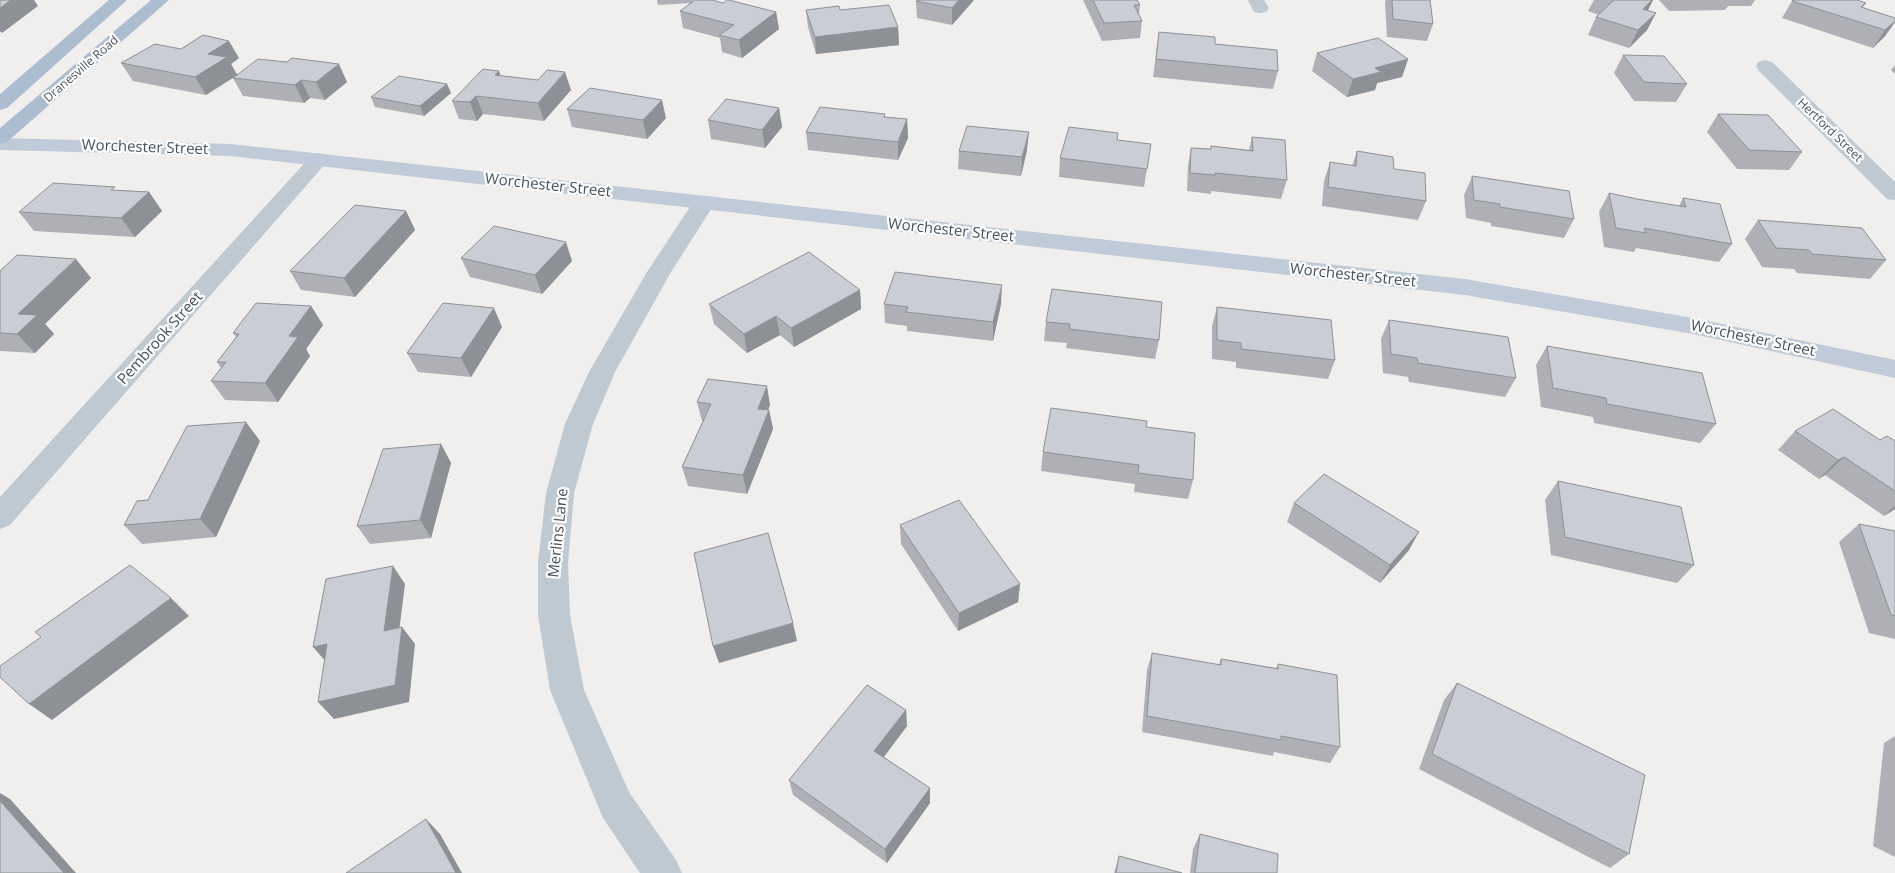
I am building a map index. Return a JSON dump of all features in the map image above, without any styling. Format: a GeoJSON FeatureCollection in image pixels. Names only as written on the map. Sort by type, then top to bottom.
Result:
{"type":"FeatureCollection","features":[{"type":"Feature","properties":{"kind":"main road","name":"Dranesville Road"},"geometry":{"type":"LineString","coordinates":[[0,104],[119,0]]}},
{"type":"Feature","properties":{"kind":"main road","name":"Dranesville Road"},"geometry":{"type":"LineString","coordinates":[[0,138],[161,0]]}},
{"type":"Feature","properties":{"kind":"street","name":"Hertford Street"},"geometry":{"type":"LineString","coordinates":[[1765,66],[1895,194]]}},
{"type":"Feature","properties":{"kind":"street","name":"Worchester Street"},"geometry":{"type":"LineString","coordinates":[[0,144],[230,150],[1464,288],[1693,326],[1895,369]]}},
{"type":"Feature","properties":{"kind":"street","name":"Pembrook Street"},"geometry":{"type":"LineString","coordinates":[[0,518],[319,159]]}},
{"type":"Feature","properties":{"kind":"street","name":"Merlins Lane"},"geometry":{"type":"LineString","coordinates":[[663,873],[616,805],[567,690],[554,615],[553,563],[560,493],[579,424],[602,372],[659,272],[704,202]]}},
{"type":"Feature","properties":{"kind":"building"},"geometry":{"type":"Polygon","coordinates":[[[0,0],[11,0],[0,8],[0,0]]]}},
{"type":"Feature","properties":{"kind":"building"},"geometry":{"type":"Polygon","coordinates":[[[695,0],[712,0],[723,3],[729,0],[776,12],[739,40],[719,35],[734,25],[680,11],[695,0]]]}},
{"type":"Feature","properties":{"kind":"building"},"geometry":{"type":"Polygon","coordinates":[[[917,0],[959,0],[952,8],[917,0]]]}},
{"type":"Feature","properties":{"kind":"building"},"geometry":{"type":"Polygon","coordinates":[[[1093,0],[1137,0],[1140,5],[1134,5],[1142,21],[1104,23],[1093,0]]]}},
{"type":"Feature","properties":{"kind":"building"},"geometry":{"type":"Polygon","coordinates":[[[1392,0],[1430,0],[1433,24],[1393,19],[1392,0]]]}},
{"type":"Feature","properties":{"kind":"building"},"geometry":{"type":"Polygon","coordinates":[[[1614,0],[1652,0],[1643,9],[1656,13],[1638,30],[1596,17],[1614,0]]]}},
{"type":"Feature","properties":{"kind":"building"},"geometry":{"type":"Polygon","coordinates":[[[1793,0],[1857,0],[1866,3],[1861,7],[1895,18],[1895,21],[1885,30],[1793,0]]]}},
{"type":"Feature","properties":{"kind":"building"},"geometry":{"type":"Polygon","coordinates":[[[889,5],[898,27],[815,37],[806,10],[839,6],[840,10],[889,5]]]}},
{"type":"Feature","properties":{"kind":"building"},"geometry":{"type":"Polygon","coordinates":[[[1159,32],[1215,37],[1215,44],[1277,50],[1278,71],[1156,59],[1159,32]]]}},
{"type":"Feature","properties":{"kind":"building"},"geometry":{"type":"Polygon","coordinates":[[[203,35],[229,41],[208,54],[227,57],[195,77],[121,63],[155,44],[181,49],[203,35]]]}},
{"type":"Feature","properties":{"kind":"building"},"geometry":{"type":"Polygon","coordinates":[[[1378,38],[1408,59],[1375,68],[1381,72],[1353,79],[1317,53],[1378,38]]]}},
{"type":"Feature","properties":{"kind":"building"},"geometry":{"type":"Polygon","coordinates":[[[1623,55],[1664,56],[1687,84],[1644,82],[1623,55]]]}},
{"type":"Feature","properties":{"kind":"building"},"geometry":{"type":"Polygon","coordinates":[[[292,58],[339,64],[316,82],[301,80],[295,85],[233,78],[258,59],[287,62],[292,58]]]}},
{"type":"Feature","properties":{"kind":"building"},"geometry":{"type":"Polygon","coordinates":[[[483,69],[499,71],[495,75],[538,80],[547,70],[565,72],[538,103],[476,96],[470,102],[452,101],[483,69]]]}},
{"type":"Feature","properties":{"kind":"building"},"geometry":{"type":"Polygon","coordinates":[[[399,76],[447,84],[420,106],[371,97],[399,76]]]}},
{"type":"Feature","properties":{"kind":"building"},"geometry":{"type":"Polygon","coordinates":[[[590,88],[662,100],[643,120],[567,109],[590,88]]]}},
{"type":"Feature","properties":{"kind":"building"},"geometry":{"type":"Polygon","coordinates":[[[726,99],[779,108],[762,130],[708,120],[726,99]]]}},
{"type":"Feature","properties":{"kind":"building"},"geometry":{"type":"Polygon","coordinates":[[[820,107],[885,114],[884,117],[907,119],[898,142],[806,132],[820,107]]]}},
{"type":"Feature","properties":{"kind":"building"},"geometry":{"type":"Polygon","coordinates":[[[1718,114],[1768,115],[1802,152],[1749,150],[1718,114]]]}},
{"type":"Feature","properties":{"kind":"building"},"geometry":{"type":"Polygon","coordinates":[[[967,126],[1029,132],[1022,157],[959,151],[967,126]]]}},
{"type":"Feature","properties":{"kind":"building"},"geometry":{"type":"Polygon","coordinates":[[[1069,127],[1118,133],[1117,140],[1151,144],[1147,169],[1060,158],[1069,127]]]}},
{"type":"Feature","properties":{"kind":"building"},"geometry":{"type":"Polygon","coordinates":[[[1252,137],[1285,140],[1287,180],[1215,173],[1215,175],[1190,173],[1191,148],[1211,149],[1211,146],[1253,151],[1252,137]]]}},
{"type":"Feature","properties":{"kind":"building"},"geometry":{"type":"Polygon","coordinates":[[[1357,151],[1393,157],[1394,169],[1425,173],[1426,201],[1328,187],[1330,162],[1356,166],[1357,151]]]}},
{"type":"Feature","properties":{"kind":"building"},"geometry":{"type":"Polygon","coordinates":[[[1472,176],[1569,191],[1574,219],[1500,207],[1500,204],[1474,200],[1472,176]]]}},
{"type":"Feature","properties":{"kind":"building"},"geometry":{"type":"Polygon","coordinates":[[[53,183],[115,187],[111,190],[149,192],[121,218],[19,212],[53,183]]]}},
{"type":"Feature","properties":{"kind":"building"},"geometry":{"type":"Polygon","coordinates":[[[1609,193],[1686,207],[1683,198],[1720,204],[1732,244],[1644,228],[1646,233],[1616,228],[1609,193]]]}},
{"type":"Feature","properties":{"kind":"building"},"geometry":{"type":"Polygon","coordinates":[[[355,205],[406,211],[344,278],[290,271],[355,205]]]}},
{"type":"Feature","properties":{"kind":"building"},"geometry":{"type":"Polygon","coordinates":[[[1758,220],[1862,228],[1886,260],[1812,254],[1809,250],[1776,248],[1758,220]]]}},
{"type":"Feature","properties":{"kind":"building"},"geometry":{"type":"Polygon","coordinates":[[[494,226],[566,242],[535,275],[461,258],[494,226]]]}},
{"type":"Feature","properties":{"kind":"building"},"geometry":{"type":"Polygon","coordinates":[[[809,252],[860,290],[791,328],[776,316],[744,334],[709,304],[809,252]]]}},
{"type":"Feature","properties":{"kind":"building"},"geometry":{"type":"Polygon","coordinates":[[[17,255],[76,259],[18,314],[37,315],[17,334],[0,333],[0,271],[17,255]]]}},
{"type":"Feature","properties":{"kind":"building"},"geometry":{"type":"Polygon","coordinates":[[[895,272],[1002,285],[993,322],[906,312],[908,307],[884,304],[895,272]]]}},
{"type":"Feature","properties":{"kind":"building"},"geometry":{"type":"Polygon","coordinates":[[[1052,289],[1162,302],[1159,340],[1069,329],[1070,324],[1046,322],[1052,289]]]}},
{"type":"Feature","properties":{"kind":"building"},"geometry":{"type":"Polygon","coordinates":[[[256,303],[311,306],[289,336],[298,337],[265,383],[211,381],[226,362],[217,362],[239,334],[233,333],[256,303]]]}},
{"type":"Feature","properties":{"kind":"building"},"geometry":{"type":"Polygon","coordinates":[[[443,303],[494,308],[461,358],[407,353],[443,303]]]}},
{"type":"Feature","properties":{"kind":"building"},"geometry":{"type":"Polygon","coordinates":[[[1217,307],[1331,320],[1335,360],[1241,349],[1241,343],[1217,340],[1217,307]]]}},
{"type":"Feature","properties":{"kind":"building"},"geometry":{"type":"Polygon","coordinates":[[[1389,320],[1508,337],[1516,378],[1418,363],[1417,358],[1391,354],[1389,320]]]}},
{"type":"Feature","properties":{"kind":"building"},"geometry":{"type":"Polygon","coordinates":[[[1547,346],[1702,373],[1716,424],[1607,404],[1606,398],[1553,388],[1547,346]]]}},
{"type":"Feature","properties":{"kind":"building"},"geometry":{"type":"Polygon","coordinates":[[[708,379],[767,386],[758,409],[769,410],[743,475],[682,467],[711,404],[697,402],[708,379]]]}},
{"type":"Feature","properties":{"kind":"building"},"geometry":{"type":"Polygon","coordinates":[[[1051,408],[1147,421],[1146,427],[1195,433],[1193,480],[1138,473],[1139,465],[1043,452],[1051,408]]]}},
{"type":"Feature","properties":{"kind":"building"},"geometry":{"type":"Polygon","coordinates":[[[1833,409],[1880,440],[1887,436],[1895,441],[1895,491],[1844,457],[1838,460],[1795,431],[1833,409]]]}},
{"type":"Feature","properties":{"kind":"building"},"geometry":{"type":"Polygon","coordinates":[[[246,422],[200,519],[124,525],[137,501],[148,500],[187,426],[246,422]]]}},
{"type":"Feature","properties":{"kind":"building"},"geometry":{"type":"Polygon","coordinates":[[[441,444],[420,520],[357,526],[383,449],[441,444]]]}},
{"type":"Feature","properties":{"kind":"building"},"geometry":{"type":"Polygon","coordinates":[[[1324,474],[1419,532],[1390,565],[1294,503],[1324,474]]]}},
{"type":"Feature","properties":{"kind":"building"},"geometry":{"type":"Polygon","coordinates":[[[1558,481],[1681,507],[1694,565],[1565,537],[1558,481]]]}},
{"type":"Feature","properties":{"kind":"building"},"geometry":{"type":"Polygon","coordinates":[[[959,500],[1020,584],[959,613],[900,525],[959,500]]]}},
{"type":"Feature","properties":{"kind":"building"},"geometry":{"type":"Polygon","coordinates":[[[1859,524],[1895,531],[1895,616],[1891,615],[1859,524]]]}},
{"type":"Feature","properties":{"kind":"building"},"geometry":{"type":"Polygon","coordinates":[[[768,533],[793,623],[713,646],[694,553],[768,533]]]}},
{"type":"Feature","properties":{"kind":"building"},"geometry":{"type":"Polygon","coordinates":[[[130,565],[171,598],[29,704],[0,677],[0,666],[41,637],[35,632],[130,565]]]}},
{"type":"Feature","properties":{"kind":"building"},"geometry":{"type":"Polygon","coordinates":[[[393,566],[384,631],[402,627],[395,685],[318,702],[327,644],[313,647],[326,579],[393,566]]]}},
{"type":"Feature","properties":{"kind":"building"},"geometry":{"type":"Polygon","coordinates":[[[1152,653],[1221,665],[1221,659],[1278,669],[1278,664],[1337,675],[1340,747],[1281,736],[1281,740],[1147,716],[1152,653]]]}},
{"type":"Feature","properties":{"kind":"building"},"geometry":{"type":"Polygon","coordinates":[[[1457,683],[1645,775],[1629,854],[1432,754],[1457,683]]]}},
{"type":"Feature","properties":{"kind":"building"},"geometry":{"type":"Polygon","coordinates":[[[867,685],[906,710],[874,751],[930,788],[885,849],[789,780],[867,685]]]}},
{"type":"Feature","properties":{"kind":"building"},"geometry":{"type":"Polygon","coordinates":[[[0,801],[64,873],[0,873],[0,801]]]}},
{"type":"Feature","properties":{"kind":"building"},"geometry":{"type":"Polygon","coordinates":[[[426,819],[456,873],[346,873],[426,819]]]}},
{"type":"Feature","properties":{"kind":"building"},"geometry":{"type":"Polygon","coordinates":[[[1200,834],[1278,854],[1277,873],[1195,873],[1200,834]]]}},
{"type":"Feature","properties":{"kind":"building"},"geometry":{"type":"Polygon","coordinates":[[[1119,856],[1182,873],[1116,873],[1119,856]]]}}]}
